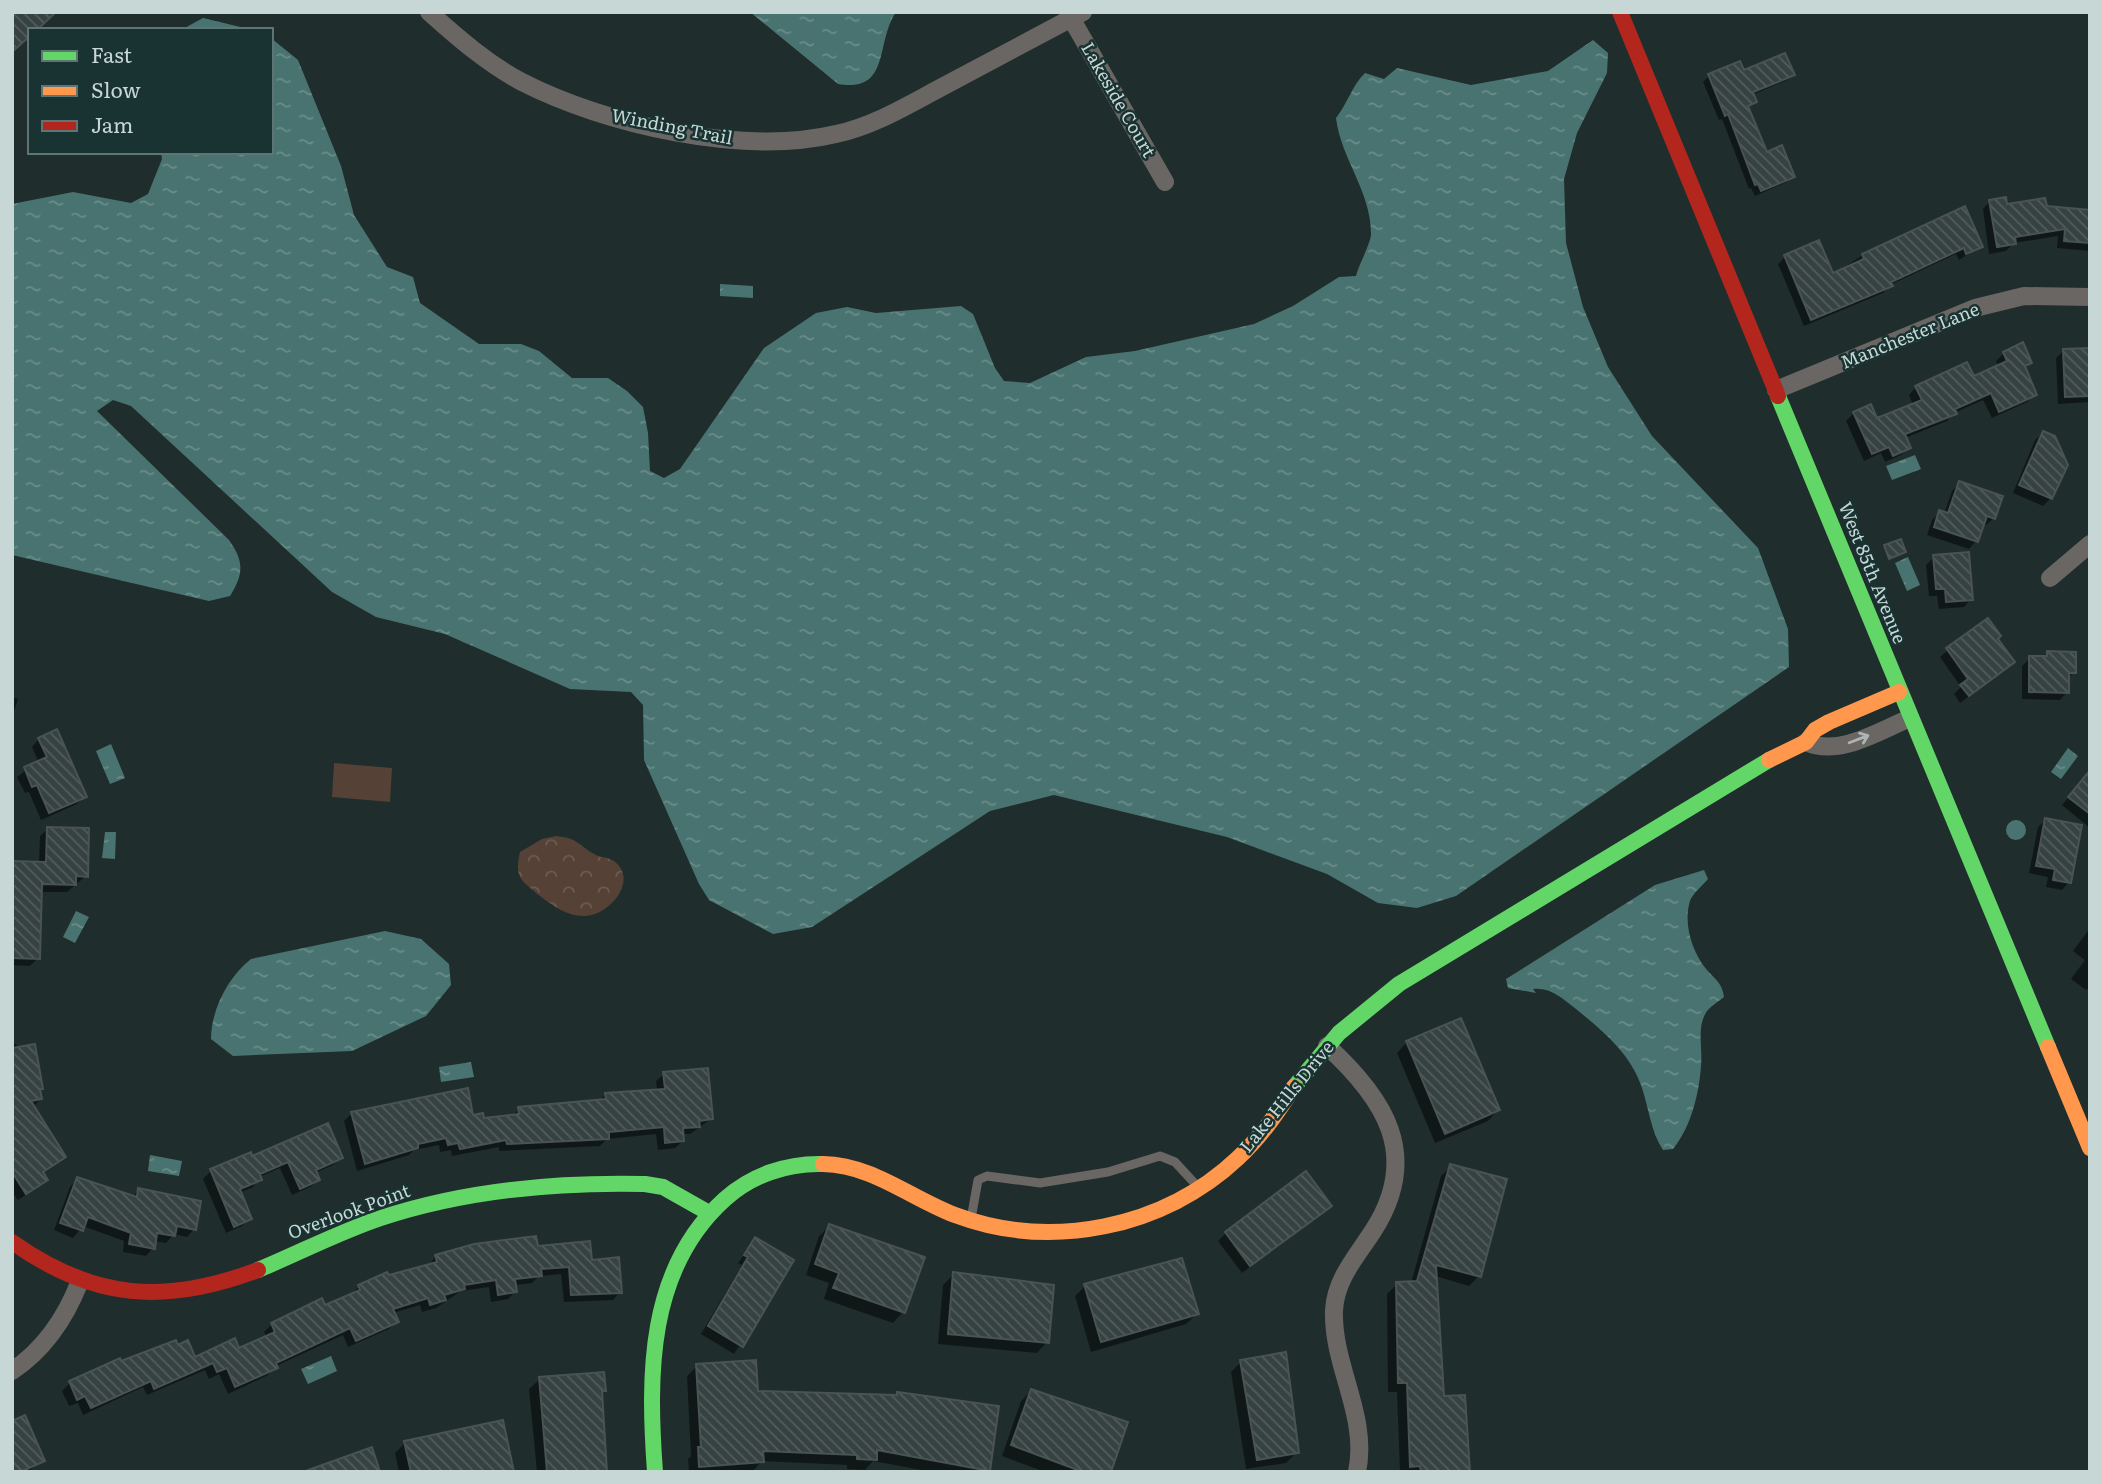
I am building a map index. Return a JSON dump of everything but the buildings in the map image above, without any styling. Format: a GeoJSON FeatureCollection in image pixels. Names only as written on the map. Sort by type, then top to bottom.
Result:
{"type":"FeatureCollection","features":[{"type":"Feature","properties":{"kind":"street","name":"Winding Trail"},"geometry":{"type":"LineString","coordinates":[[429,12],[467,46],[509,74],[568,103],[621,120],[727,140],[791,141],[837,134],[881,119],[1077,15]]}},
{"type":"Feature","properties":{"kind":"street","name":"West 85th Avenue"},"geometry":{"type":"LineString","coordinates":[[1620,12],[1693,184],[1899,692],[2090,1148]]}},
{"type":"Feature","properties":{"kind":"street","name":"Lakeside Court"},"geometry":{"type":"LineString","coordinates":[[1077,15],[1165,182]]}},
{"type":"Feature","properties":{"kind":"street","name":"Manchester Lane"},"geometry":{"type":"LineString","coordinates":[[1776,390],[1975,308],[2024,296],[2090,297]]}},
{"type":"Feature","properties":{"kind":"street"},"geometry":{"type":"LineString","coordinates":[[2050,578],[2090,544]]}},
{"type":"Feature","properties":{"kind":"street","name":"Lake Hills Drive"},"geometry":{"type":"LineString","coordinates":[[655,1472],[649,1382],[656,1325],[680,1258],[709,1213],[736,1189],[768,1172],[826,1164],[865,1171],[925,1203],[971,1221],[1003,1229],[1070,1232],[1130,1220],[1168,1205],[1199,1188],[1256,1140],[1300,1077],[1327,1046],[1382,997],[1749,770],[1806,743],[1815,730],[1899,692]]}},
{"type":"Feature","properties":{"kind":"street","name":"Lake Hills Drive"},"geometry":{"type":"LineString","coordinates":[[1806,743],[1820,748],[1845,744],[1910,718]]}},
{"type":"Feature","properties":{"kind":"street"},"geometry":{"type":"LineString","coordinates":[[1327,1046],[1355,1071],[1380,1102],[1392,1138],[1394,1156],[1387,1206],[1345,1273],[1334,1308],[1337,1354],[1358,1425],[1360,1454],[1357,1472]]}},
{"type":"Feature","properties":{"kind":"street","name":"Overlook Point"},"geometry":{"type":"LineString","coordinates":[[12,1242],[46,1265],[80,1281],[133,1292],[192,1290],[229,1280],[381,1218],[441,1202],[503,1192],[645,1184],[663,1187],[709,1213]]}},
{"type":"Feature","properties":{"kind":"street"},"geometry":{"type":"LineString","coordinates":[[12,1371],[51,1335],[70,1306],[80,1281]]}},
{"type":"Feature","properties":{"kind":"lane"},"geometry":{"type":"LineString","coordinates":[[971,1221],[978,1180],[987,1176],[1040,1183],[1108,1172],[1160,1156],[1175,1162],[1199,1188]]}},
{"type":"Feature","properties":{"kind":"green space"},"geometry":{"type":"Polygon","coordinates":[[[334,763],[392,768],[390,802],[332,797],[334,763]]]}},
{"type":"Feature","properties":{"kind":"green space"},"geometry":{"type":"Polygon","coordinates":[[[556,836],[573,840],[596,855],[614,861],[621,869],[624,878],[618,896],[602,911],[583,916],[566,912],[540,896],[521,878],[518,868],[520,852],[542,839],[556,836]]]}},
{"type":"Feature","properties":{"kind":"water"},"geometry":{"type":"Polygon","coordinates":[[[750,12],[896,12],[874,73],[866,81],[855,85],[838,84],[750,12]]]}},
{"type":"Feature","properties":{"kind":"water"},"geometry":{"type":"Polygon","coordinates":[[[203,18],[245,28],[185,28],[203,18]]]}},
{"type":"Feature","properties":{"kind":"water"},"geometry":{"type":"Polygon","coordinates":[[[273,40],[298,60],[341,166],[354,215],[387,267],[413,277],[420,303],[479,344],[521,344],[539,351],[572,378],[608,378],[627,391],[643,407],[648,433],[650,471],[664,478],[680,469],[764,348],[816,313],[847,307],[876,313],[961,306],[973,314],[995,368],[1004,381],[1030,383],[1086,357],[1135,351],[1254,324],[1293,306],[1339,277],[1356,276],[1369,243],[1370,218],[1336,118],[1365,73],[1384,79],[1397,68],[1471,85],[1548,71],[1593,40],[1608,53],[1607,73],[1577,133],[1564,179],[1566,243],[1583,307],[1608,367],[1652,436],[1758,548],[1788,629],[1789,667],[1456,896],[1417,908],[1378,903],[1327,874],[1227,837],[1054,795],[990,811],[812,927],[773,934],[709,900],[699,884],[644,760],[643,705],[631,692],[570,689],[445,634],[376,617],[332,592],[131,406],[113,400],[97,411],[229,540],[240,561],[238,581],[230,596],[209,601],[12,555],[12,204],[73,192],[131,203],[148,194],[162,159],[161,154],[273,154],[273,40]]]}},
{"type":"Feature","properties":{"kind":"water"},"geometry":{"type":"Polygon","coordinates":[[[720,284],[753,286],[753,298],[720,296],[720,284]]]}},
{"type":"Feature","properties":{"kind":"water"},"geometry":{"type":"Polygon","coordinates":[[[1915,455],[1921,469],[1892,480],[1886,466],[1915,455]]]}},
{"type":"Feature","properties":{"kind":"water"},"geometry":{"type":"Polygon","coordinates":[[[1908,557],[1920,585],[1907,591],[1895,563],[1908,557]]]}},
{"type":"Feature","properties":{"kind":"water"},"geometry":{"type":"Polygon","coordinates":[[[111,744],[125,778],[110,784],[96,751],[111,744]]]}},
{"type":"Feature","properties":{"kind":"water"},"geometry":{"type":"Polygon","coordinates":[[[2068,748],[2078,756],[2061,779],[2051,772],[2068,748]]]}},
{"type":"Feature","properties":{"kind":"water"},"geometry":{"type":"Polygon","coordinates":[[[2012,820],[2020,820],[2026,830],[2020,840],[2012,840],[2006,834],[2006,826],[2012,820]]]}},
{"type":"Feature","properties":{"kind":"water"},"geometry":{"type":"Polygon","coordinates":[[[105,832],[116,832],[115,859],[102,858],[105,832]]]}},
{"type":"Feature","properties":{"kind":"water"},"geometry":{"type":"Polygon","coordinates":[[[1704,870],[1708,879],[1690,901],[1688,928],[1697,955],[1720,985],[1724,997],[1707,1011],[1702,1024],[1700,1077],[1689,1120],[1673,1149],[1663,1150],[1653,1128],[1637,1076],[1615,1044],[1586,1017],[1556,995],[1539,989],[1533,989],[1536,993],[1508,988],[1506,979],[1655,885],[1704,870]]]}},
{"type":"Feature","properties":{"kind":"water"},"geometry":{"type":"Polygon","coordinates":[[[76,911],[89,917],[75,943],[63,937],[76,911]]]}},
{"type":"Feature","properties":{"kind":"water"},"geometry":{"type":"Polygon","coordinates":[[[385,931],[421,939],[449,964],[451,985],[426,1016],[352,1051],[233,1056],[211,1039],[214,1017],[222,995],[235,975],[251,959],[385,931]]]}},
{"type":"Feature","properties":{"kind":"water"},"geometry":{"type":"Polygon","coordinates":[[[471,1062],[474,1077],[441,1082],[439,1067],[471,1062]]]}},
{"type":"Feature","properties":{"kind":"water"},"geometry":{"type":"Polygon","coordinates":[[[150,1155],[182,1161],[179,1176],[148,1171],[150,1155]]]}},
{"type":"Feature","properties":{"kind":"water"},"geometry":{"type":"Polygon","coordinates":[[[331,1356],[337,1371],[308,1384],[301,1369],[331,1356]]]}},
{"type":"Feature","properties":{"kind":"traffic: fast"},"geometry":{"type":"LineString","coordinates":[[1778,396],[2048,1047]]}},
{"type":"Feature","properties":{"kind":"traffic: fast"},"geometry":{"type":"LineString","coordinates":[[1294,1087],[1339,1033],[1399,984],[1769,760]]}},
{"type":"Feature","properties":{"kind":"traffic: fast"},"geometry":{"type":"LineString","coordinates":[[655,1472],[652,1398],[658,1325],[680,1258],[699,1227],[725,1199],[747,1183],[783,1168],[823,1164]]}},
{"type":"Feature","properties":{"kind":"traffic: fast"},"geometry":{"type":"LineString","coordinates":[[258,1270],[381,1218],[478,1194],[545,1186],[645,1184],[663,1187],[709,1213]]}},
{"type":"Feature","properties":{"kind":"traffic: slow"},"geometry":{"type":"LineString","coordinates":[[1769,760],[1806,742],[1815,730],[1829,722],[1899,692]]}},
{"type":"Feature","properties":{"kind":"traffic: slow"},"geometry":{"type":"LineString","coordinates":[[2048,1047],[2090,1148]]}},
{"type":"Feature","properties":{"kind":"traffic: slow"},"geometry":{"type":"LineString","coordinates":[[823,1164],[875,1176],[938,1208],[992,1226],[1029,1231],[1067,1231],[1105,1226],[1176,1202],[1209,1182],[1254,1142],[1294,1087]]}},
{"type":"Feature","properties":{"kind":"traffic: jam"},"geometry":{"type":"LineString","coordinates":[[1620,12],[1778,396]]}},
{"type":"Feature","properties":{"kind":"traffic: jam"},"geometry":{"type":"LineString","coordinates":[[12,1242],[72,1276],[101,1286],[131,1291],[192,1289],[258,1270]]}}]}
